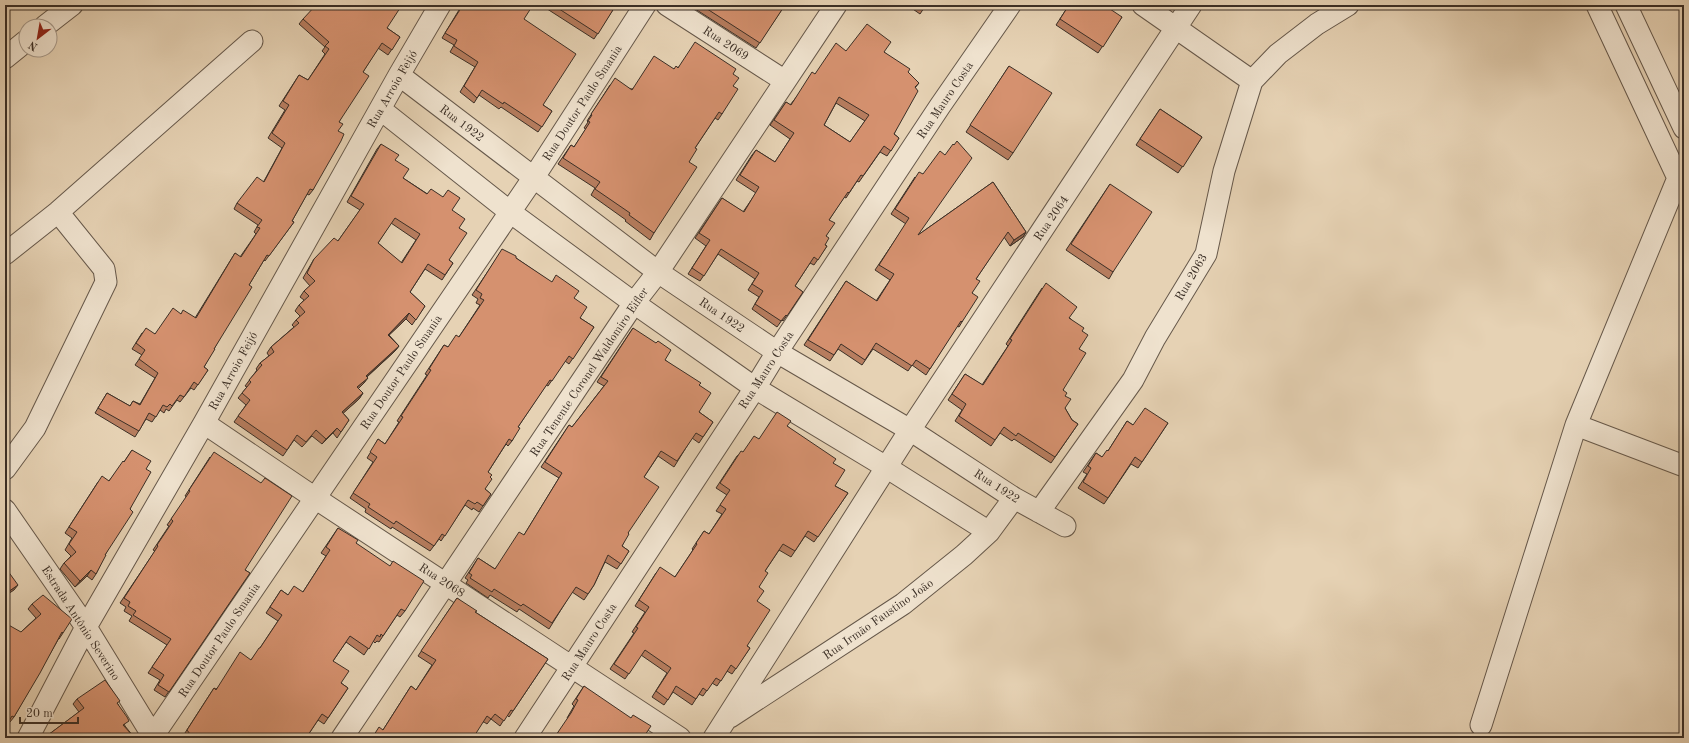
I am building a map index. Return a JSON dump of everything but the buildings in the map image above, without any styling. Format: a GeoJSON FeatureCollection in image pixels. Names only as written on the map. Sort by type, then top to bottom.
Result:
{"type":"FeatureCollection","features":[{"type":"Feature","properties":{"kind":"street"},"geometry":{"type":"LineString","coordinates":[[55,18],[72,5]]}},
{"type":"Feature","properties":{"kind":"street","name":"Rua Arroio Feijó"},"geometry":{"type":"LineString","coordinates":[[28,738],[86,627],[204,423],[399,75],[440,5]]}},
{"type":"Feature","properties":{"kind":"street","name":"Rua Doutor Paulo Smania"},"geometry":{"type":"LineString","coordinates":[[154,737],[534,177],[645,5]]}},
{"type":"Feature","properties":{"kind":"street","name":"Rua 2069"},"geometry":{"type":"LineString","coordinates":[[667,5],[785,81]]}},
{"type":"Feature","properties":{"kind":"street","name":"Rua Tenente Coronel Waldomiro Eifler"},"geometry":{"type":"LineString","coordinates":[[342,738],[634,304],[658,272],[836,5]]}},
{"type":"Feature","properties":{"kind":"street","name":"Rua Mauro Costa"},"geometry":{"type":"LineString","coordinates":[[525,738],[755,388],[777,352],[940,106],[1010,5]]}},
{"type":"Feature","properties":{"kind":"street"},"geometry":{"type":"LineString","coordinates":[[1143,5],[1252,81]]}},
{"type":"Feature","properties":{"kind":"street","name":"Rua 2064"},"geometry":{"type":"LineString","coordinates":[[910,430],[1191,5]]}},
{"type":"Feature","properties":{"kind":"street","name":"Rua 2063"},"geometry":{"type":"LineString","coordinates":[[1039,512],[1134,380],[1155,338],[1206,254],[1224,171],[1252,81],[1278,54],[1317,24],[1348,5]]}},
{"type":"Feature","properties":{"kind":"street"},"geometry":{"type":"LineString","coordinates":[[1481,725],[1576,425],[1682,177],[1597,5]]}},
{"type":"Feature","properties":{"kind":"street"},"geometry":{"type":"LineString","coordinates":[[1626,5],[1684,128]]}},
{"type":"Feature","properties":{"kind":"street"},"geometry":{"type":"LineString","coordinates":[[5,254],[58,212],[252,40]]}},
{"type":"Feature","properties":{"kind":"street"},"geometry":{"type":"LineString","coordinates":[[5,58],[18,47]]}},
{"type":"Feature","properties":{"kind":"street","name":"Rua 1922"},"geometry":{"type":"LineString","coordinates":[[399,75],[658,272],[777,352],[910,430],[1014,498],[1065,526]]}},
{"type":"Feature","properties":{"kind":"street"},"geometry":{"type":"LineString","coordinates":[[380,109],[510,212],[634,304],[755,388],[886,467],[989,532]]}},
{"type":"Feature","properties":{"kind":"street"},"geometry":{"type":"LineString","coordinates":[[5,469],[34,428],[106,282],[104,269],[58,212]]}},
{"type":"Feature","properties":{"kind":"street","name":"Rua 2068"},"geometry":{"type":"LineString","coordinates":[[204,423],[680,738]]}},
{"type":"Feature","properties":{"kind":"street"},"geometry":{"type":"LineString","coordinates":[[1576,425],[1684,466]]}},
{"type":"Feature","properties":{"kind":"street","name":"Rua Irmão Faustino João"},"geometry":{"type":"LineString","coordinates":[[714,738],[910,430]]}},
{"type":"Feature","properties":{"kind":"street","name":"Rua Irmão Faustino João"},"geometry":{"type":"LineString","coordinates":[[725,720],[903,604],[964,555],[989,532],[1014,498]]}},
{"type":"Feature","properties":{"kind":"street","name":"Estrada Antônio Severino"},"geometry":{"type":"LineString","coordinates":[[5,510],[86,627],[154,737]]}}]}
